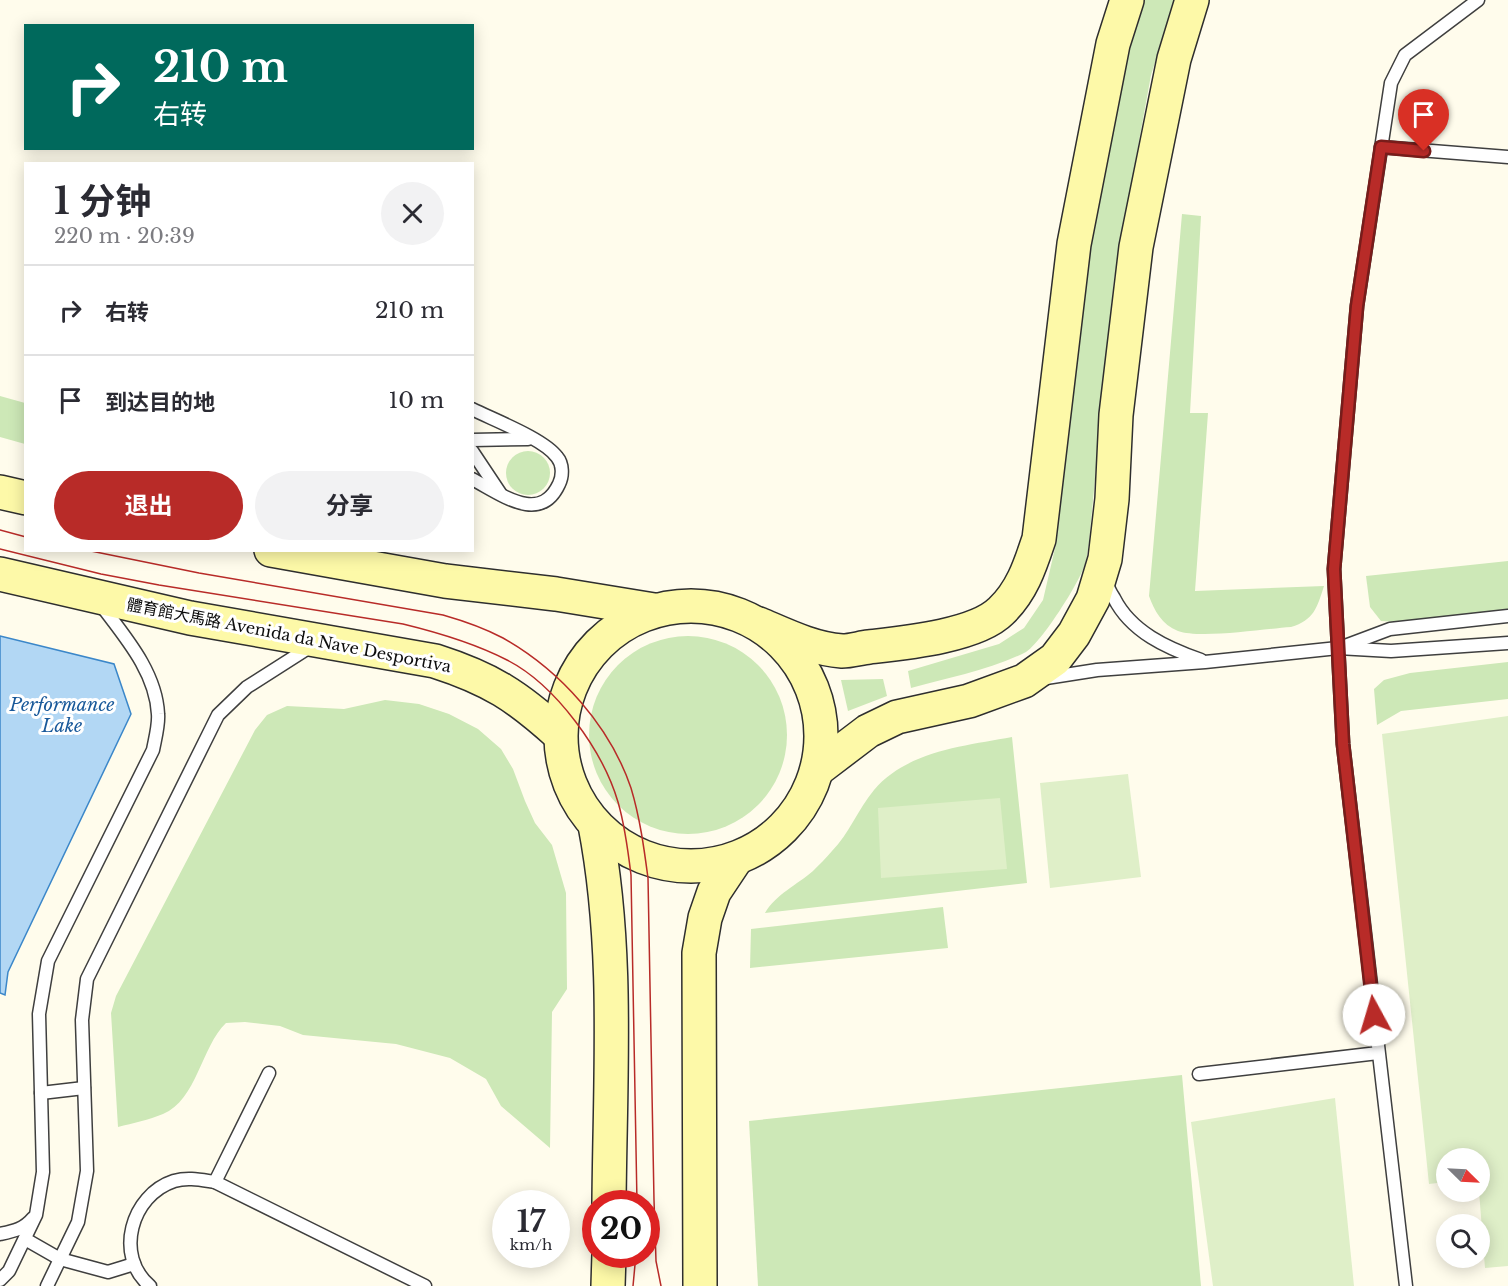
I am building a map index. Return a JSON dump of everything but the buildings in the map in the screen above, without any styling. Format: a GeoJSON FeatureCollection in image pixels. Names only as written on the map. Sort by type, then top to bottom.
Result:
{"type":"FeatureCollection","features":[{"type":"Feature","properties":{"kind":"main road"},"geometry":{"type":"LineString","coordinates":[[759,624],[791,651],[812,686],[821,727],[818,769],[801,807],[772,838],[736,859],[699,867],[661,864],[625,849],[595,825],[576,799],[564,768],[560,735],[564,707],[573,681],[587,657],[606,637],[629,621],[654,610],[690,605],[726,609],[799,641],[842,651],[905,643],[976,626],[999,613],[1017,594],[1030,567],[1039,539],[1074,244],[1113,44],[1127,0]]}},
{"type":"Feature","properties":{"kind":"main road"},"geometry":{"type":"LineString","coordinates":[[818,769],[868,731],[897,717],[969,700],[1024,681],[1055,659],[1074,634],[1093,599],[1105,559],[1112,499],[1116,416],[1136,247],[1174,59],[1192,0]]}},
{"type":"Feature","properties":{"kind":"main road"},"geometry":{"type":"LineString","coordinates":[[0,492],[24,498]]}},
{"type":"Feature","properties":{"kind":"main road"},"geometry":{"type":"LineString","coordinates":[[282,552],[445,581],[545,593],[654,610]]}},
{"type":"Feature","properties":{"kind":"main road","name":"體育館大馬路 Avenida da Nave Desportiva"},"geometry":{"type":"LineString","coordinates":[[0,574],[190,618],[435,662],[469,672],[513,696],[560,735]]}},
{"type":"Feature","properties":{"kind":"main road"},"geometry":{"type":"LineString","coordinates":[[595,825],[602,860],[610,949],[609,1190]]}},
{"type":"Feature","properties":{"kind":"main road"},"geometry":{"type":"LineString","coordinates":[[700,1286],[699,953],[705,918],[714,892],[736,859]]}},
{"type":"Feature","properties":{"kind":"main road"},"geometry":{"type":"LineString","coordinates":[[608,1286],[609,1268]]}},
{"type":"Feature","properties":{"kind":"lane"},"geometry":{"type":"LineString","coordinates":[[1406,1286],[1343,744],[1334,569],[1357,306],[1391,83],[1405,55],[1478,0]]}},
{"type":"Feature","properties":{"kind":"lane"},"geometry":{"type":"LineString","coordinates":[[1381,147],[1508,157]]}},
{"type":"Feature","properties":{"kind":"lane"},"geometry":{"type":"LineString","coordinates":[[474,410],[552,451],[559,459],[562,468],[561,479],[554,495],[533,505],[517,502],[474,480]]}},
{"type":"Feature","properties":{"kind":"lane"},"geometry":{"type":"LineString","coordinates":[[474,440],[532,439]]}},
{"type":"Feature","properties":{"kind":"lane"},"geometry":{"type":"LineString","coordinates":[[474,454],[500,494]]}},
{"type":"Feature","properties":{"kind":"lane"},"geometry":{"type":"LineString","coordinates":[[1105,559],[1107,586],[1120,610],[1130,621],[1154,640],[1177,652],[1205,662]]}},
{"type":"Feature","properties":{"kind":"lane"},"geometry":{"type":"LineString","coordinates":[[1,1286],[36,1215],[43,1172],[39,1014],[48,961],[153,750],[158,714],[148,673],[95,596]]}},
{"type":"Feature","properties":{"kind":"lane"},"geometry":{"type":"LineString","coordinates":[[1338,648],[1389,628],[1508,616]]}},
{"type":"Feature","properties":{"kind":"lane"},"geometry":{"type":"LineString","coordinates":[[47,1286],[78,1222],[87,1171],[82,1020],[87,979],[218,716],[247,687],[319,641]]}},
{"type":"Feature","properties":{"kind":"lane"},"geometry":{"type":"LineString","coordinates":[[1024,681],[1097,670],[1205,662],[1338,648],[1391,651],[1508,643]]}},
{"type":"Feature","properties":{"kind":"lane"},"geometry":{"type":"LineString","coordinates":[[1199,1074],[1378,1053]]}},
{"type":"Feature","properties":{"kind":"lane"},"geometry":{"type":"LineString","coordinates":[[215,1182],[269,1073]]}},
{"type":"Feature","properties":{"kind":"lane"},"geometry":{"type":"LineString","coordinates":[[41,1093],[84,1088]]}},
{"type":"Feature","properties":{"kind":"lane"},"geometry":{"type":"LineString","coordinates":[[150,1286],[134,1264],[130,1244],[132,1223],[142,1205],[156,1190],[174,1181],[195,1178],[215,1182],[425,1286]]}},
{"type":"Feature","properties":{"kind":"lane"},"geometry":{"type":"LineString","coordinates":[[0,1234],[16,1231],[28,1224],[36,1215]]}},
{"type":"Feature","properties":{"kind":"lane"},"geometry":{"type":"LineString","coordinates":[[25,1239],[60,1259],[108,1272],[134,1264]]}},
{"type":"Feature","properties":{"kind":"green space"},"geometry":{"type":"Polygon","coordinates":[[[1139,0],[1175,0],[1151,75],[1114,279],[1085,564],[1076,584],[1059,611],[1041,637],[1026,652],[984,668],[911,688],[908,671],[999,644],[1024,628],[1043,600],[1056,544],[1073,332],[1120,68],[1139,0]]]}},
{"type":"Feature","properties":{"kind":"green space"},"geometry":{"type":"Polygon","coordinates":[[[1182,214],[1201,216],[1190,413],[1208,413],[1195,591],[1324,586],[1310,617],[1291,627],[1216,634],[1178,631],[1163,621],[1149,596],[1182,214]]]}},
{"type":"Feature","properties":{"kind":"green space"},"geometry":{"type":"Polygon","coordinates":[[[0,396],[24,403],[24,444],[0,437],[0,396]]]}},
{"type":"Feature","properties":{"kind":"green space"},"geometry":{"type":"Polygon","coordinates":[[[528,451],[544,457],[550,473],[544,489],[528,495],[512,489],[506,473],[512,457],[528,451]]]}},
{"type":"Feature","properties":{"kind":"green space"},"geometry":{"type":"Polygon","coordinates":[[[1508,561],[1508,609],[1396,622],[1381,621],[1370,607],[1366,576],[1508,561]]]}},
{"type":"Feature","properties":{"kind":"green space"},"geometry":{"type":"Polygon","coordinates":[[[678,636],[698,636],[735,647],[765,672],[780,697],[787,725],[783,764],[776,782],[751,812],[735,823],[717,830],[698,834],[678,834],[641,823],[611,798],[600,782],[593,764],[589,745],[589,725],[600,688],[625,658],[641,647],[659,640],[678,636]]]}},
{"type":"Feature","properties":{"kind":"green space"},"geometry":{"type":"Polygon","coordinates":[[[1508,662],[1508,699],[1401,711],[1377,725],[1374,689],[1384,680],[1410,673],[1508,662]]]}},
{"type":"Feature","properties":{"kind":"green space"},"geometry":{"type":"Polygon","coordinates":[[[883,679],[887,696],[848,711],[841,680],[883,679]]]}},
{"type":"Feature","properties":{"kind":"green space"},"geometry":{"type":"Polygon","coordinates":[[[385,700],[419,704],[449,714],[478,729],[501,749],[513,769],[535,823],[552,845],[566,893],[567,989],[552,1012],[550,1148],[501,1106],[486,1079],[450,1058],[396,1044],[303,1035],[280,1026],[245,1022],[226,1023],[210,1045],[184,1097],[174,1107],[147,1120],[118,1127],[111,1013],[116,996],[255,730],[267,715],[287,706],[344,709],[385,700]]]}},
{"type":"Feature","properties":{"kind":"green space"},"geometry":{"type":"Polygon","coordinates":[[[1508,716],[1508,1266],[1490,1268],[1490,1214],[1481,1214],[1480,1202],[1490,1202],[1490,1148],[1436,1148],[1436,1183],[1429,1184],[1382,734],[1508,716]]]}},
{"type":"Feature","properties":{"kind":"green space"},"geometry":{"type":"Polygon","coordinates":[[[1012,737],[1027,883],[765,913],[775,900],[813,871],[830,854],[868,797],[887,777],[920,758],[937,752],[1012,737]]]}},
{"type":"Feature","properties":{"kind":"green space"},"geometry":{"type":"Polygon","coordinates":[[[1128,774],[1141,877],[1050,888],[1040,783],[1128,774]]]}},
{"type":"Feature","properties":{"kind":"green space"},"geometry":{"type":"Polygon","coordinates":[[[1000,798],[1007,869],[881,878],[878,808],[1000,798]]]}},
{"type":"Feature","properties":{"kind":"green space"},"geometry":{"type":"Polygon","coordinates":[[[943,907],[948,948],[750,968],[751,929],[943,907]]]}},
{"type":"Feature","properties":{"kind":"green space"},"geometry":{"type":"Polygon","coordinates":[[[1182,1075],[1201,1286],[758,1286],[749,1121],[1182,1075]]]}},
{"type":"Feature","properties":{"kind":"green space"},"geometry":{"type":"Polygon","coordinates":[[[1335,1098],[1354,1286],[1213,1286],[1191,1122],[1335,1098]]]}},
{"type":"Feature","properties":{"kind":"water","name":"Performance Lake"},"geometry":{"type":"Polygon","coordinates":[[[0,636],[114,664],[131,714],[8,972],[5,995],[0,993],[0,636]]]}},
{"type":"Feature","properties":{"kind":"tram line"},"geometry":{"type":"LineString","coordinates":[[0,530],[24,536]]}},
{"type":"Feature","properties":{"kind":"tram line"},"geometry":{"type":"LineString","coordinates":[[0,549],[101,574],[403,624],[430,631],[507,660],[525,671],[560,702],[589,741],[611,782],[618,802],[627,847],[631,875],[637,1190]]}},
{"type":"Feature","properties":{"kind":"tram line"},"geometry":{"type":"LineString","coordinates":[[96,552],[199,573],[443,615],[466,622],[503,638],[544,666],[563,683],[596,722],[622,765],[631,788],[648,878],[654,1200],[656,1261],[661,1286]]}},
{"type":"Feature","properties":{"kind":"tram line"},"geometry":{"type":"LineString","coordinates":[[633,1286],[635,1268]]}},
{"type":"Feature","properties":{"kind":"route"},"geometry":{"type":"LineString","coordinates":[[1374,1015],[1343,744],[1334,569],[1357,306],[1381,147],[1424,151]]}}]}
